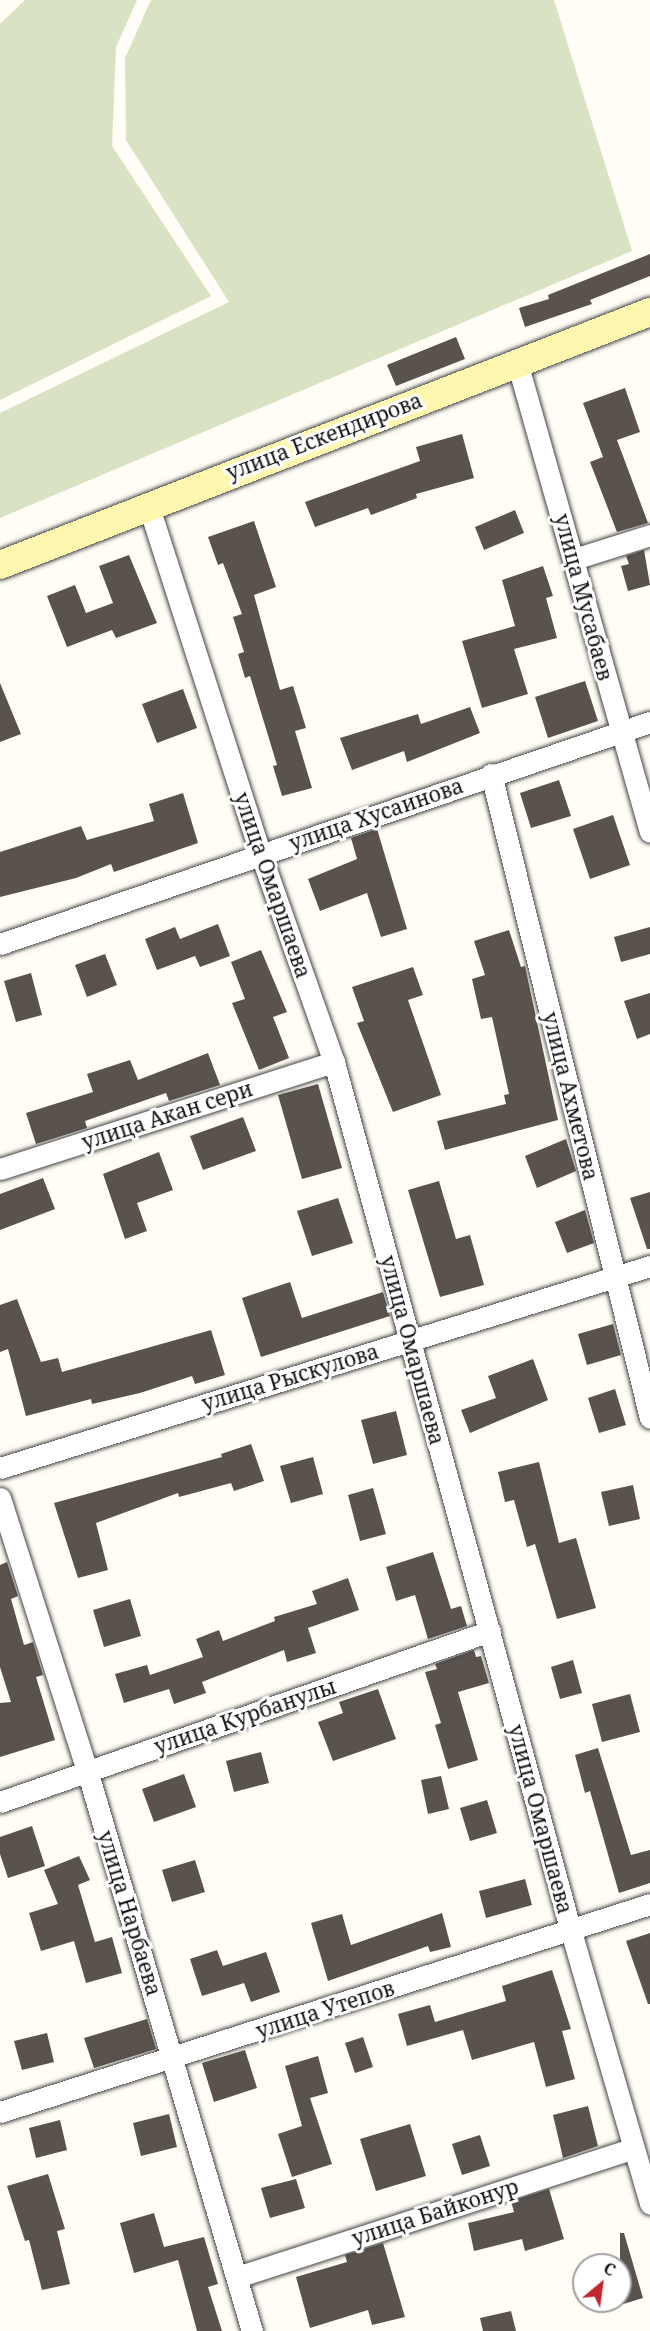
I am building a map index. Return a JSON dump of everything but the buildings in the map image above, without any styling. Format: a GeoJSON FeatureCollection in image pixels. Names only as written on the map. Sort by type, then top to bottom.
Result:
{"type":"FeatureCollection","features":[{"type":"Feature","properties":{"kind":"street","name":"улица Ескендирова"},"geometry":{"type":"LineString","coordinates":[[0,565],[148,504],[650,312]]}},
{"type":"Feature","properties":{"kind":"street","name":"улица Мусабаев"},"geometry":{"type":"LineString","coordinates":[[517,362],[650,832]]}},
{"type":"Feature","properties":{"kind":"street","name":"улица Омаршаева"},"geometry":{"type":"LineString","coordinates":[[148,504],[261,855],[334,1062],[570,1928],[650,2204]]}},
{"type":"Feature","properties":{"kind":"street"},"geometry":{"type":"LineString","coordinates":[[574,559],[650,536]]}},
{"type":"Feature","properties":{"kind":"street","name":"улица Хусаинова"},"geometry":{"type":"LineString","coordinates":[[0,944],[491,774],[650,722]]}},
{"type":"Feature","properties":{"kind":"street","name":"улица Ахметова"},"geometry":{"type":"LineString","coordinates":[[491,774],[650,1418]]}},
{"type":"Feature","properties":{"kind":"street","name":"улица Акан сери"},"geometry":{"type":"LineString","coordinates":[[0,1169],[334,1062]]}},
{"type":"Feature","properties":{"kind":"street","name":"улица Рыскулова"},"geometry":{"type":"LineString","coordinates":[[0,1468],[650,1266]]}},
{"type":"Feature","properties":{"kind":"street","name":"улица Нарбаева"},"geometry":{"type":"LineString","coordinates":[[0,1498],[87,1770],[174,2058],[252,2331]]}},
{"type":"Feature","properties":{"kind":"street","name":"улица Курбанулы"},"geometry":{"type":"LineString","coordinates":[[0,1802],[490,1631]]}},
{"type":"Feature","properties":{"kind":"street","name":"улица Утепов"},"geometry":{"type":"LineString","coordinates":[[0,2112],[650,1904]]}},
{"type":"Feature","properties":{"kind":"street","name":"улица Байконур"},"geometry":{"type":"LineString","coordinates":[[237,2277],[634,2148]]}},
{"type":"Feature","properties":{"kind":"green space"},"geometry":{"type":"Polygon","coordinates":[[[25,0],[137,0],[116,47],[112,146],[211,296],[0,400],[0,24],[25,0]]]}},
{"type":"Feature","properties":{"kind":"green space"},"geometry":{"type":"Polygon","coordinates":[[[151,0],[554,0],[632,251],[0,518],[0,413],[229,302],[126,140],[125,58],[151,0]]]}}]}
